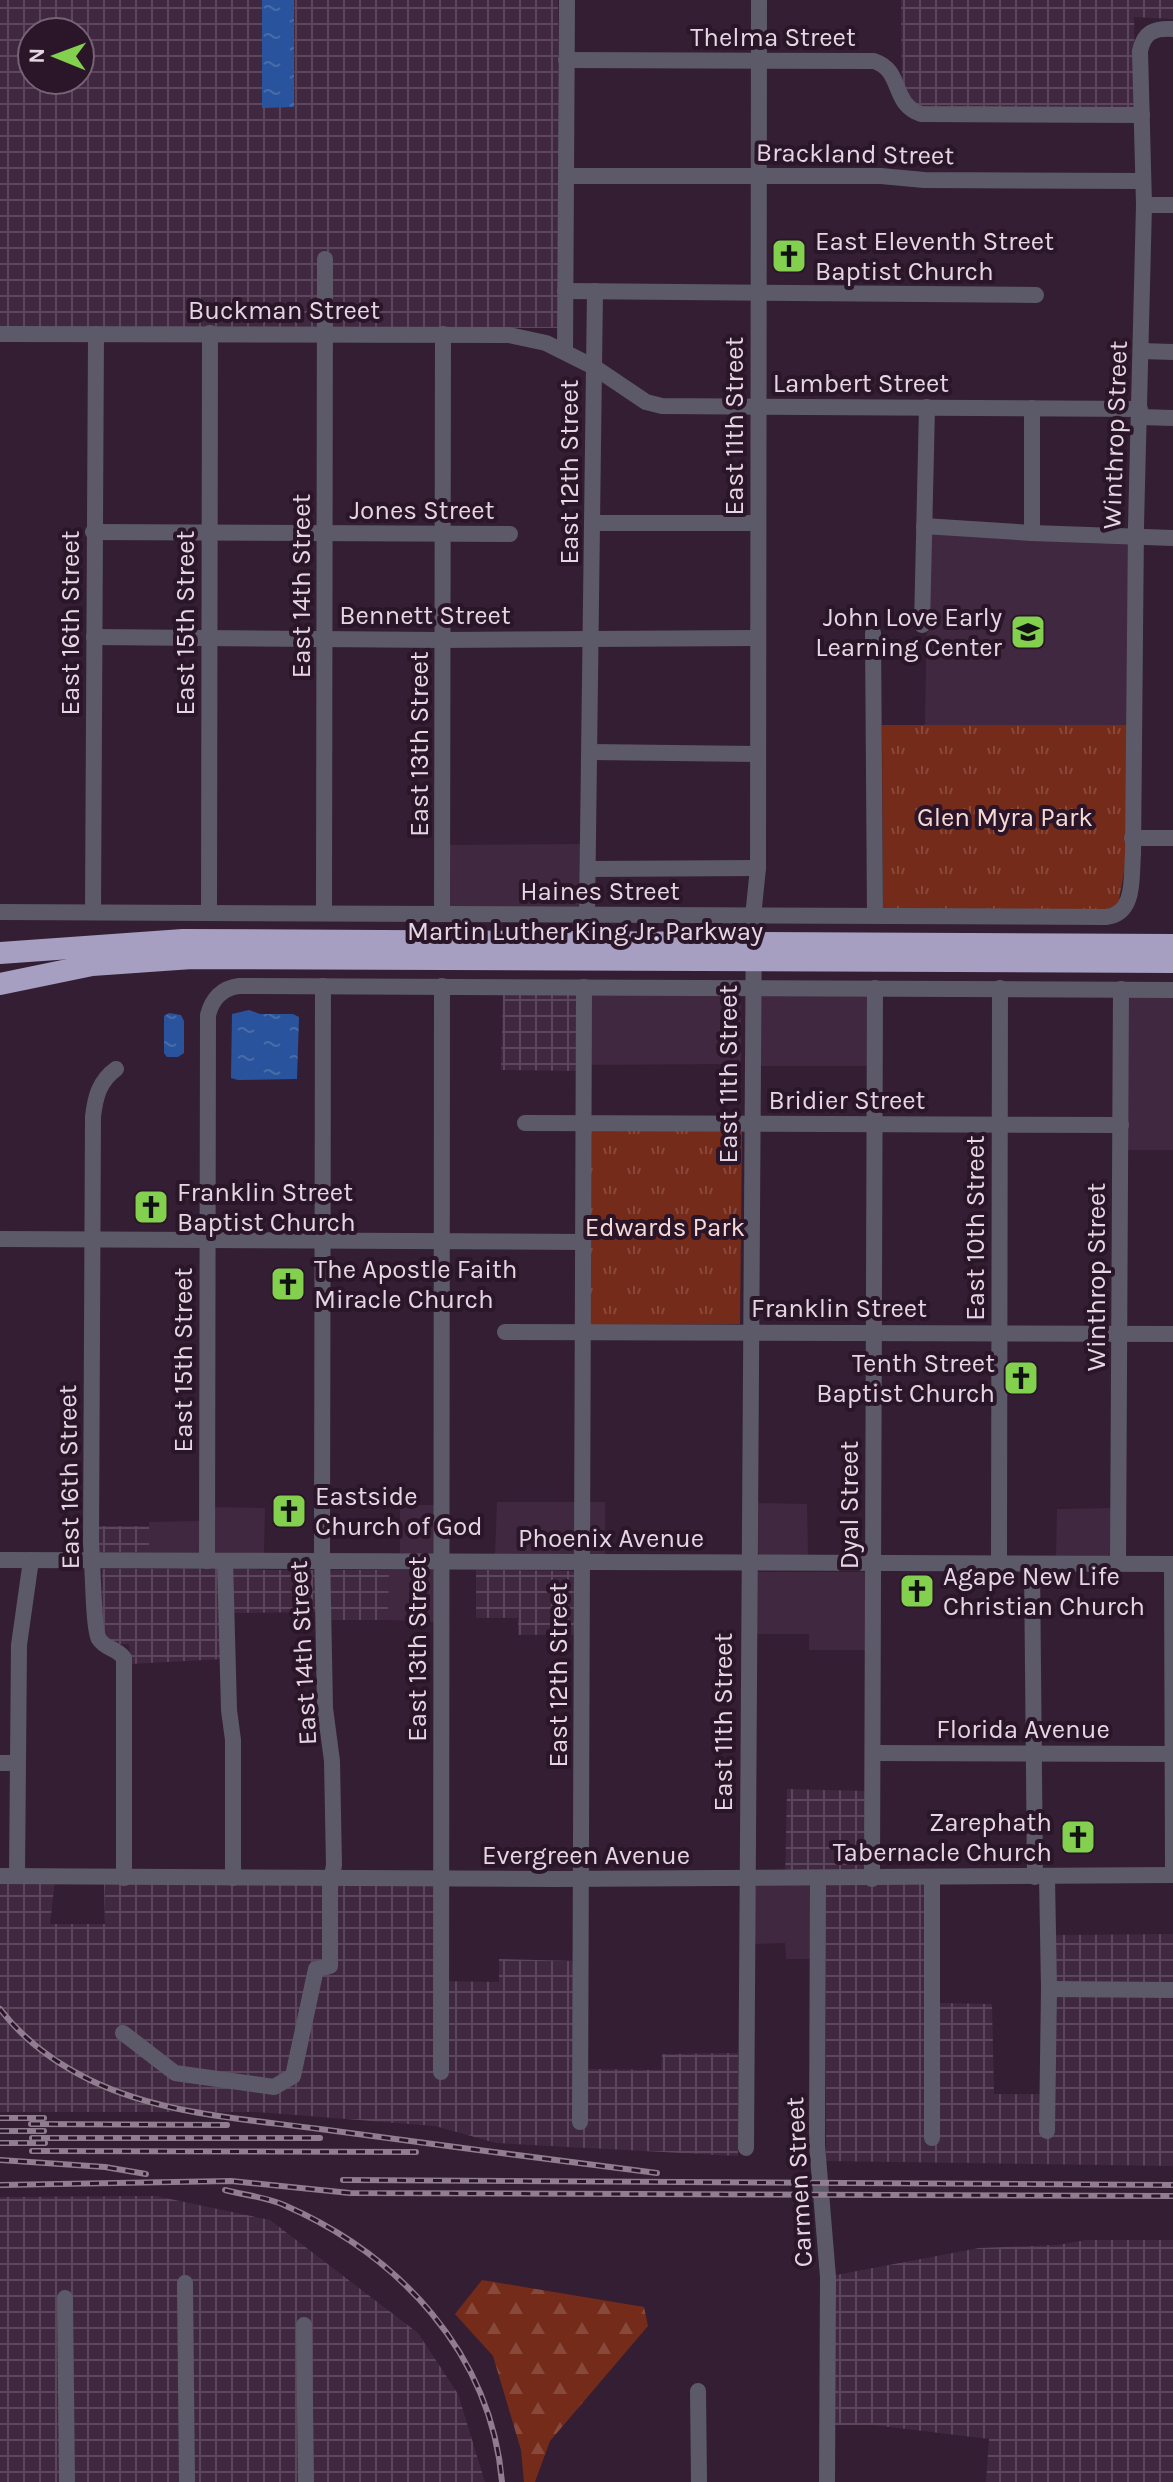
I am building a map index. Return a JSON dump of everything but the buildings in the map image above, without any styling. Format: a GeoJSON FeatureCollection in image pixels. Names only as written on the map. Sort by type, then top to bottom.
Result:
{"type":"FeatureCollection","features":[{"type":"Feature","properties":{"kind":"highway"},"geometry":{"type":"LineString","coordinates":[[1074,944],[1173,934]]}},
{"type":"Feature","properties":{"kind":"highway","name":"Martin Luther King Jr. Parkway"},"geometry":{"type":"LineString","coordinates":[[0,953],[183,940],[706,951]]}},
{"type":"Feature","properties":{"kind":"highway","name":"Martin Luther King Jr. Parkway"},"geometry":{"type":"LineString","coordinates":[[0,984],[92,965],[192,958],[1173,945]]}},
{"type":"Feature","properties":{"kind":"highway","name":"Martin Luther King Jr. Parkway"},"geometry":{"type":"LineString","coordinates":[[798,951],[1173,964]]}},
{"type":"Feature","properties":{"kind":"street","name":"East 12th Street"},"geometry":{"type":"LineString","coordinates":[[567,0],[565,352],[594,367],[587,915]]}},
{"type":"Feature","properties":{"kind":"street","name":"East 11th Street"},"geometry":{"type":"LineString","coordinates":[[746,2148],[753,987],[758,868],[759,0]]}},
{"type":"Feature","properties":{"kind":"street","name":"Winthrop Street"},"geometry":{"type":"LineString","coordinates":[[1132,838],[1144,205],[1140,51],[1146,35],[1152,30],[1173,29]]}},
{"type":"Feature","properties":{"kind":"street","name":"Thelma Street"},"geometry":{"type":"LineString","coordinates":[[566,60],[874,61],[891,71],[903,101],[921,114],[1142,115]]}},
{"type":"Feature","properties":{"kind":"street","name":"Brackland Street"},"geometry":{"type":"LineString","coordinates":[[566,176],[881,176],[924,180],[1143,181]]}},
{"type":"Feature","properties":{"kind":"street"},"geometry":{"type":"LineString","coordinates":[[1144,205],[1173,205]]}},
{"type":"Feature","properties":{"kind":"street","name":"East 14th Street"},"geometry":{"type":"LineString","coordinates":[[324,913],[325,259]]}},
{"type":"Feature","properties":{"kind":"street"},"geometry":{"type":"LineString","coordinates":[[565,291],[1036,295]]}},
{"type":"Feature","properties":{"kind":"street"},"geometry":{"type":"LineString","coordinates":[[594,367],[595,291]]}},
{"type":"Feature","properties":{"kind":"street","name":"East 15th Street"},"geometry":{"type":"LineString","coordinates":[[209,913],[210,333]]}},
{"type":"Feature","properties":{"kind":"street","name":"Buckman Street"},"geometry":{"type":"LineString","coordinates":[[0,334],[517,336],[546,343],[565,352]]}},
{"type":"Feature","properties":{"kind":"street","name":"East 16th Street"},"geometry":{"type":"LineString","coordinates":[[93,912],[96,334]]}},
{"type":"Feature","properties":{"kind":"street","name":"East 13th Street"},"geometry":{"type":"LineString","coordinates":[[442,914],[443,334]]}},
{"type":"Feature","properties":{"kind":"street"},"geometry":{"type":"LineString","coordinates":[[1141,351],[1173,352]]}},
{"type":"Feature","properties":{"kind":"street","name":"Lambert Street"},"geometry":{"type":"LineString","coordinates":[[594,367],[646,402],[662,406],[1032,408],[1140,413],[1173,418]]}},
{"type":"Feature","properties":{"kind":"street"},"geometry":{"type":"LineString","coordinates":[[922,625],[927,407]]}},
{"type":"Feature","properties":{"kind":"street"},"geometry":{"type":"LineString","coordinates":[[1032,408],[1032,533]]}},
{"type":"Feature","properties":{"kind":"street"},"geometry":{"type":"LineString","coordinates":[[593,523],[757,523]]}},
{"type":"Feature","properties":{"kind":"street"},"geometry":{"type":"LineString","coordinates":[[924,526],[1173,538]]}},
{"type":"Feature","properties":{"kind":"street","name":"Jones Street"},"geometry":{"type":"LineString","coordinates":[[93,532],[510,534]]}},
{"type":"Feature","properties":{"kind":"street"},"geometry":{"type":"LineString","coordinates":[[873,633],[875,916]]}},
{"type":"Feature","properties":{"kind":"street","name":"Bennett Street"},"geometry":{"type":"LineString","coordinates":[[94,637],[443,640],[757,638]]}},
{"type":"Feature","properties":{"kind":"street"},"geometry":{"type":"LineString","coordinates":[[590,752],[757,754]]}},
{"type":"Feature","properties":{"kind":"street"},"geometry":{"type":"LineString","coordinates":[[1132,838],[1173,838]]}},
{"type":"Feature","properties":{"kind":"street","name":"Haines Street"},"geometry":{"type":"LineString","coordinates":[[0,912],[1114,916],[1128,902],[1132,838]]}},
{"type":"Feature","properties":{"kind":"street"},"geometry":{"type":"LineString","coordinates":[[588,869],[758,868]]}},
{"type":"Feature","properties":{"kind":"street"},"geometry":{"type":"LineString","coordinates":[[323,986],[1173,990]]}},
{"type":"Feature","properties":{"kind":"street","name":"East 14th Street"},"geometry":{"type":"LineString","coordinates":[[123,2033],[175,2073],[274,2087],[293,2076],[316,1969],[330,1966],[334,1865],[332,1761],[325,1708],[323,1561],[323,986]]}},
{"type":"Feature","properties":{"kind":"street","name":"East 15th Street"},"geometry":{"type":"LineString","coordinates":[[207,1561],[208,1015],[213,1001],[232,987],[323,986]]}},
{"type":"Feature","properties":{"kind":"street","name":"East 13th Street"},"geometry":{"type":"LineString","coordinates":[[441,2072],[442,986]]}},
{"type":"Feature","properties":{"kind":"street","name":"East 12th Street"},"geometry":{"type":"LineString","coordinates":[[580,2122],[584,987]]}},
{"type":"Feature","properties":{"kind":"street","name":"Dyal Street"},"geometry":{"type":"LineString","coordinates":[[872,1879],[875,988]]}},
{"type":"Feature","properties":{"kind":"street","name":"East 10th Street"},"geometry":{"type":"LineString","coordinates":[[999,1564],[1000,988]]}},
{"type":"Feature","properties":{"kind":"street","name":"Winthrop Street"},"geometry":{"type":"LineString","coordinates":[[1118,1564],[1121,989]]}},
{"type":"Feature","properties":{"kind":"street","name":"East 16th Street"},"geometry":{"type":"LineString","coordinates":[[116,1069],[104,1080],[94,1106],[93,1561],[95,1630],[103,1644],[120,1652],[124,1658],[124,1878]]}},
{"type":"Feature","properties":{"kind":"street","name":"Bridier Street"},"geometry":{"type":"LineString","coordinates":[[525,1123],[1121,1125]]}},
{"type":"Feature","properties":{"kind":"street"},"geometry":{"type":"LineString","coordinates":[[0,1239],[583,1242]]}},
{"type":"Feature","properties":{"kind":"street","name":"Franklin Street"},"geometry":{"type":"LineString","coordinates":[[505,1332],[1173,1334]]}},
{"type":"Feature","properties":{"kind":"street","name":"Phoenix Avenue"},"geometry":{"type":"LineString","coordinates":[[0,1560],[1172,1564]]}},
{"type":"Feature","properties":{"kind":"street"},"geometry":{"type":"LineString","coordinates":[[9,1876],[9,1763],[19,1645],[31,1560]]}},
{"type":"Feature","properties":{"kind":"street"},"geometry":{"type":"LineString","coordinates":[[225,1561],[229,1710],[233,1740],[233,1878]]}},
{"type":"Feature","properties":{"kind":"street"},"geometry":{"type":"LineString","coordinates":[[1032,1564],[1034,1753],[1049,1989],[1047,2131]]}},
{"type":"Feature","properties":{"kind":"street"},"geometry":{"type":"LineString","coordinates":[[1172,1564],[1173,1866]]}},
{"type":"Feature","properties":{"kind":"street","name":"Florida Avenue"},"geometry":{"type":"LineString","coordinates":[[873,1753],[1172,1754]]}},
{"type":"Feature","properties":{"kind":"street","name":"Evergreen Avenue"},"geometry":{"type":"LineString","coordinates":[[9,1876],[872,1879],[1173,1875]]}},
{"type":"Feature","properties":{"kind":"street"},"geometry":{"type":"LineString","coordinates":[[932,1878],[932,2138]]}},
{"type":"Feature","properties":{"kind":"street","name":"Carmen Street"},"geometry":{"type":"LineString","coordinates":[[818,1879],[817,2145],[828,2277],[827,2482]]}},
{"type":"Feature","properties":{"kind":"street"},"geometry":{"type":"LineString","coordinates":[[1049,1989],[1173,1990]]}},
{"type":"Feature","properties":{"kind":"street"},"geometry":{"type":"LineString","coordinates":[[185,2283],[187,2482]]}},
{"type":"Feature","properties":{"kind":"street"},"geometry":{"type":"LineString","coordinates":[[65,2298],[67,2482]]}},
{"type":"Feature","properties":{"kind":"street"},"geometry":{"type":"LineString","coordinates":[[304,2325],[306,2482]]}},
{"type":"Feature","properties":{"kind":"street"},"geometry":{"type":"LineString","coordinates":[[698,2391],[699,2482]]}},
{"type":"Feature","properties":{"kind":"shaded area"},"geometry":{"type":"Polygon","coordinates":[[[0,0],[558,0],[560,328],[0,327],[0,0]]]}},
{"type":"Feature","properties":{"kind":"shaded area"},"geometry":{"type":"Polygon","coordinates":[[[901,0],[1173,0],[1173,19],[1134,17],[1136,109],[928,110],[912,104],[902,90],[901,0]]]}},
{"type":"Feature","properties":{"kind":"shaded area","name":"John Love Early Learning Center"},"geometry":{"type":"Polygon","coordinates":[[[928,531],[1129,539],[1128,725],[925,725],[928,531]]]}},
{"type":"Feature","properties":{"kind":"shaded area"},"geometry":{"type":"Polygon","coordinates":[[[582,844],[582,909],[448,908],[448,845],[582,844]]]}},
{"type":"Feature","properties":{"kind":"shaded area"},"geometry":{"type":"Polygon","coordinates":[[[503,992],[579,992],[578,1071],[501,1070],[503,992]]]}},
{"type":"Feature","properties":{"kind":"shaded area"},"geometry":{"type":"Polygon","coordinates":[[[579,992],[730,994],[741,1000],[741,1064],[578,1065],[579,992]]]}},
{"type":"Feature","properties":{"kind":"shaded area"},"geometry":{"type":"Polygon","coordinates":[[[766,993],[868,994],[868,1066],[758,1066],[760,997],[766,993]]]}},
{"type":"Feature","properties":{"kind":"shaded area"},"geometry":{"type":"Polygon","coordinates":[[[1126,995],[1173,995],[1173,1150],[1125,1150],[1126,995]]]}},
{"type":"Feature","properties":{"kind":"shaded area"},"geometry":{"type":"Polygon","coordinates":[[[497,1502],[605,1502],[605,1554],[495,1554],[497,1502]]]}},
{"type":"Feature","properties":{"kind":"shaded area"},"geometry":{"type":"Polygon","coordinates":[[[756,1503],[807,1504],[808,1555],[760,1555],[755,1549],[756,1503]]]}},
{"type":"Feature","properties":{"kind":"shaded area"},"geometry":{"type":"Polygon","coordinates":[[[400,1505],[435,1505],[435,1553],[400,1553],[400,1505]]]}},
{"type":"Feature","properties":{"kind":"shaded area"},"geometry":{"type":"Polygon","coordinates":[[[201,1507],[265,1508],[264,1553],[149,1552],[149,1522],[201,1521],[201,1507]]]}},
{"type":"Feature","properties":{"kind":"shaded area"},"geometry":{"type":"Polygon","coordinates":[[[1113,1508],[1113,1556],[1056,1556],[1057,1509],[1113,1508]]]}},
{"type":"Feature","properties":{"kind":"shaded area"},"geometry":{"type":"Polygon","coordinates":[[[96,1526],[149,1526],[149,1552],[96,1552],[96,1526]]]}},
{"type":"Feature","properties":{"kind":"shaded area"},"geometry":{"type":"Polygon","coordinates":[[[209,1566],[266,1570],[389,1570],[388,1620],[318,1620],[318,1612],[222,1613],[223,1659],[131,1664],[129,1644],[106,1640],[101,1629],[102,1569],[209,1566]]]}},
{"type":"Feature","properties":{"kind":"shaded area"},"geometry":{"type":"Polygon","coordinates":[[[389,1570],[436,1570],[435,1622],[388,1620],[389,1570]]]}},
{"type":"Feature","properties":{"kind":"shaded area"},"geometry":{"type":"Polygon","coordinates":[[[476,1570],[576,1571],[577,1635],[518,1635],[518,1618],[476,1618],[476,1570]]]}},
{"type":"Feature","properties":{"kind":"shaded area"},"geometry":{"type":"Polygon","coordinates":[[[754,1572],[867,1572],[867,1650],[809,1650],[809,1634],[754,1634],[754,1572]]]}},
{"type":"Feature","properties":{"kind":"shaded area"},"geometry":{"type":"Polygon","coordinates":[[[787,1789],[868,1791],[867,1883],[939,1883],[939,2003],[992,2004],[994,2094],[1052,2094],[1054,1935],[1173,1934],[1173,2166],[826,2161],[826,1884],[785,1883],[787,1789]]]}},
{"type":"Feature","properties":{"kind":"shaded area"},"geometry":{"type":"Polygon","coordinates":[[[55,1881],[50,1924],[105,1924],[104,1882],[435,1884],[436,1981],[499,1982],[499,1959],[575,1961],[575,2069],[661,2070],[662,2054],[738,2053],[738,2156],[496,2143],[435,2126],[257,2112],[0,2112],[0,1882],[55,1881]]]}},
{"type":"Feature","properties":{"kind":"shaded area"},"geometry":{"type":"Polygon","coordinates":[[[752,1883],[826,1883],[826,1959],[786,1959],[785,1943],[752,1944],[752,1883]]]}},
{"type":"Feature","properties":{"kind":"shaded area"},"geometry":{"type":"Polygon","coordinates":[[[156,2196],[270,2220],[418,2333],[458,2394],[485,2482],[0,2482],[0,2197],[156,2196]]]}},
{"type":"Feature","properties":{"kind":"shaded area"},"geometry":{"type":"Polygon","coordinates":[[[1086,2240],[1173,2240],[1173,2482],[986,2482],[989,2439],[873,2425],[820,2425],[820,2278],[979,2248],[1058,2245],[1086,2240]]]}},
{"type":"Feature","properties":{"kind":"green space","name":"Glen Myra Park"},"geometry":{"type":"Polygon","coordinates":[[[882,725],[1128,725],[1125,866],[1118,906],[1103,910],[883,909],[882,725]]]}},
{"type":"Feature","properties":{"kind":"green space","name":"Edwards Park"},"geometry":{"type":"Polygon","coordinates":[[[590,1129],[742,1129],[740,1324],[590,1325],[590,1129]]]}},
{"type":"Feature","properties":{"kind":"green space"},"geometry":{"type":"Polygon","coordinates":[[[482,2280],[644,2307],[648,2326],[550,2441],[535,2482],[524,2482],[521,2450],[493,2356],[455,2314],[482,2280]]]}},
{"type":"Feature","properties":{"kind":"water"},"geometry":{"type":"Polygon","coordinates":[[[262,0],[294,0],[294,107],[262,108],[262,0]]]}},
{"type":"Feature","properties":{"kind":"water"},"geometry":{"type":"Polygon","coordinates":[[[249,1010],[260,1014],[293,1014],[299,1017],[297,1079],[231,1078],[232,1014],[249,1010]]]}},
{"type":"Feature","properties":{"kind":"water"},"geometry":{"type":"Polygon","coordinates":[[[169,1013],[181,1015],[184,1021],[184,1053],[178,1057],[167,1057],[164,1053],[164,1016],[169,1013]]]}},
{"type":"Feature","properties":{"kind":"railway"},"geometry":{"type":"LineString","coordinates":[[0,2009],[29,2040],[77,2073],[117,2091],[173,2108],[657,2173]]}},
{"type":"Feature","properties":{"kind":"railway"},"geometry":{"type":"LineString","coordinates":[[0,2118],[44,2118]]}},
{"type":"Feature","properties":{"kind":"railway"},"geometry":{"type":"LineString","coordinates":[[31,2124],[227,2125]]}},
{"type":"Feature","properties":{"kind":"railway"},"geometry":{"type":"LineString","coordinates":[[0,2131],[44,2131]]}},
{"type":"Feature","properties":{"kind":"railway"},"geometry":{"type":"LineString","coordinates":[[32,2138],[320,2138]]}},
{"type":"Feature","properties":{"kind":"railway"},"geometry":{"type":"LineString","coordinates":[[0,2143],[45,2143]]}},
{"type":"Feature","properties":{"kind":"railway"},"geometry":{"type":"LineString","coordinates":[[32,2151],[416,2152]]}},
{"type":"Feature","properties":{"kind":"railway"},"geometry":{"type":"LineString","coordinates":[[0,2160],[105,2167],[146,2174]]}},
{"type":"Feature","properties":{"kind":"railway"},"geometry":{"type":"LineString","coordinates":[[343,2180],[1173,2185]]}},
{"type":"Feature","properties":{"kind":"railway"},"geometry":{"type":"LineString","coordinates":[[0,2185],[231,2181],[350,2193],[1173,2196]]}},
{"type":"Feature","properties":{"kind":"railway"},"geometry":{"type":"LineString","coordinates":[[225,2190],[277,2202],[326,2226],[365,2251],[401,2281],[432,2314],[459,2351],[479,2391],[494,2435],[502,2482]]}},
{"type":"Feature","properties":{"kind":"place","name":"East Eleventh Street Baptist Church"},"geometry":{"type":"Point","coordinates":[789,256]}},
{"type":"Feature","properties":{"kind":"place","name":"John Love Early Learning Center"},"geometry":{"type":"Point","coordinates":[1028,632]}},
{"type":"Feature","properties":{"kind":"place","name":"Franklin Street Baptist Church"},"geometry":{"type":"Point","coordinates":[151,1207]}},
{"type":"Feature","properties":{"kind":"place","name":"The Apostle Faith Miracle Church"},"geometry":{"type":"Point","coordinates":[288,1284]}},
{"type":"Feature","properties":{"kind":"place","name":"Tenth Street Baptist Church"},"geometry":{"type":"Point","coordinates":[1021,1378]}},
{"type":"Feature","properties":{"kind":"place","name":"Eastside Church of God"},"geometry":{"type":"Point","coordinates":[289,1511]}},
{"type":"Feature","properties":{"kind":"place","name":"Agape New Life Christian Church"},"geometry":{"type":"Point","coordinates":[917,1591]}},
{"type":"Feature","properties":{"kind":"place","name":"Zarephath Tabernacle Church"},"geometry":{"type":"Point","coordinates":[1078,1837]}}]}
